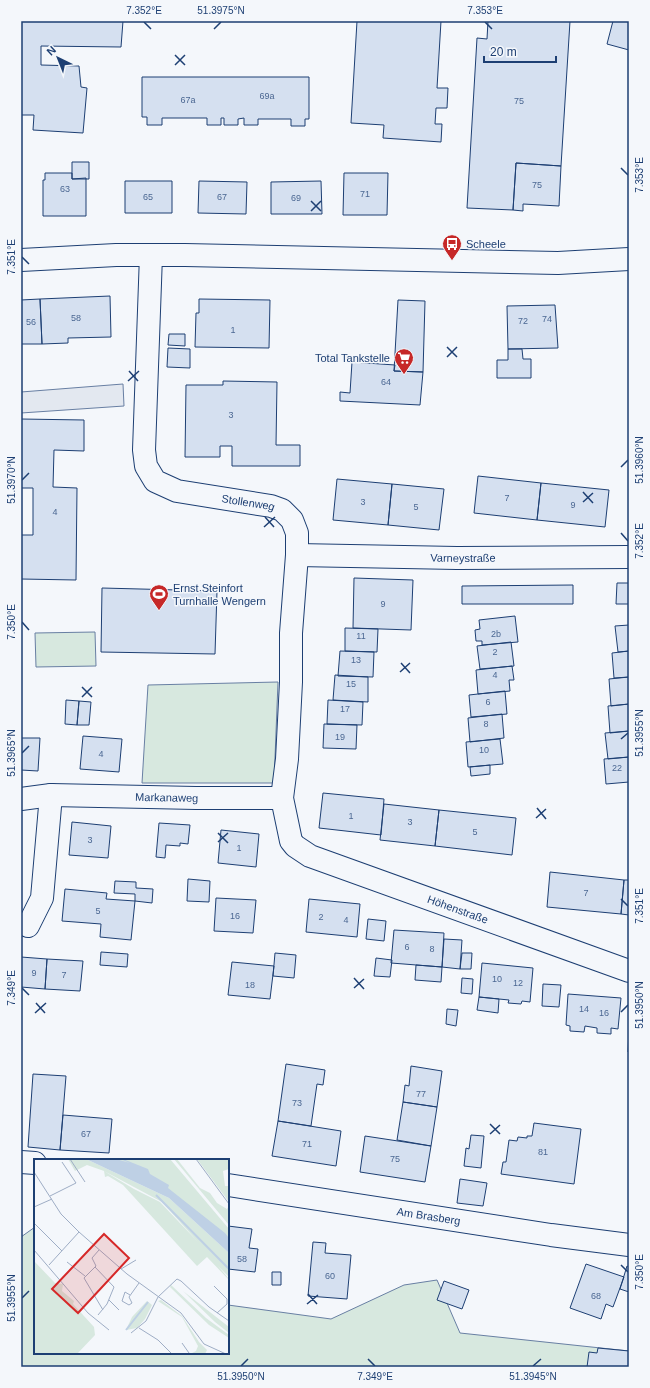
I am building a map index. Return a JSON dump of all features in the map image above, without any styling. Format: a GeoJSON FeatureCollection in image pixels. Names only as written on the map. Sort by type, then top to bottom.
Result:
{"type":"FeatureCollection","features":[{"type":"Feature","properties":{"kind":"street"},"geometry":{"type":"LineString","coordinates":[[21,260],[151,255],[558,263],[629,259]]}},
{"type":"Feature","properties":{"kind":"street","name":"Stollenweg"},"geometry":{"type":"LineString","coordinates":[[151,255],[144,450],[146,466],[155,481],[177,491],[271,506],[282,510],[292,520],[297,533],[297,555],[291,633],[291,682],[282,798],[291,841]]}},
{"type":"Feature","properties":{"kind":"street","name":"Varneystraße"},"geometry":{"type":"LineString","coordinates":[[297,555],[457,558],[629,557]]}},
{"type":"Feature","properties":{"kind":"street"},"geometry":{"type":"LineString","coordinates":[[28,926],[42,898],[51,795]]}},
{"type":"Feature","properties":{"kind":"street","name":"Markanaweg"},"geometry":{"type":"LineString","coordinates":[[21,798],[51,795],[282,798]]}},
{"type":"Feature","properties":{"kind":"street","name":"Höhenstraße"},"geometry":{"type":"LineString","coordinates":[[291,841],[295,846],[310,856],[629,971]]}},
{"type":"Feature","properties":{"kind":"street"},"geometry":{"type":"LineString","coordinates":[[21,1162],[34,1163]]}},
{"type":"Feature","properties":{"kind":"street","name":"Am Brasberg"},"geometry":{"type":"LineString","coordinates":[[229,1185],[551,1235],[629,1245]]}},
{"type":"Feature","properties":{"kind":"shaded area"},"geometry":{"type":"Polygon","coordinates":[[[123,384],[124,406],[21,413],[21,392],[123,384]]]}},
{"type":"Feature","properties":{"kind":"shaded area"},"geometry":{"type":"Polygon","coordinates":[[[95,632],[96,666],[36,667],[35,633],[95,632]]]}},
{"type":"Feature","properties":{"kind":"shaded area"},"geometry":{"type":"Polygon","coordinates":[[[278,682],[274,783],[142,783],[148,685],[278,682]]]}},
{"type":"Feature","properties":{"kind":"shaded area"},"geometry":{"type":"Polygon","coordinates":[[[34,1228],[34,1354],[229,1354],[229,1305],[331,1319],[404,1285],[437,1280],[460,1333],[629,1351],[629,1367],[21,1367],[21,1237],[34,1228]]]}},
{"type":"Feature","properties":{"kind":"building"},"geometry":{"type":"Polygon","coordinates":[[[21,21],[123,21],[121,47],[41,46],[41,65],[79,66],[81,87],[87,88],[83,133],[33,130],[34,115],[21,115],[21,21]]]}},
{"type":"Feature","properties":{"kind":"building"},"geometry":{"type":"Polygon","coordinates":[[[357,21],[441,21],[437,88],[448,88],[447,108],[436,108],[435,124],[442,124],[441,142],[383,138],[384,125],[351,123],[357,21]]]}},
{"type":"Feature","properties":{"kind":"building"},"geometry":{"type":"Polygon","coordinates":[[[488,21],[570,21],[561,166],[516,163],[513,210],[467,208],[477,38],[487,39],[488,21]]]}},
{"type":"Feature","properties":{"kind":"building"},"geometry":{"type":"Polygon","coordinates":[[[613,21],[629,21],[629,50],[607,44],[613,21]]]}},
{"type":"Feature","properties":{"kind":"building"},"geometry":{"type":"Polygon","coordinates":[[[142,77],[309,77],[309,119],[305,119],[305,126],[291,126],[291,119],[258,119],[258,125],[244,125],[244,118],[238,119],[238,125],[224,125],[224,118],[221,118],[221,125],[207,125],[207,118],[162,118],[162,125],[147,125],[147,117],[142,117],[142,77]]]}},
{"type":"Feature","properties":{"kind":"building"},"geometry":{"type":"Polygon","coordinates":[[[72,162],[89,162],[89,179],[72,179],[72,162]]]}},
{"type":"Feature","properties":{"kind":"building"},"geometry":{"type":"Polygon","coordinates":[[[516,163],[561,166],[559,206],[523,204],[523,211],[513,210],[516,163]]]}},
{"type":"Feature","properties":{"kind":"building"},"geometry":{"type":"Polygon","coordinates":[[[45,173],[72,173],[72,179],[86,178],[86,216],[43,216],[43,180],[45,180],[45,173]]]}},
{"type":"Feature","properties":{"kind":"building"},"geometry":{"type":"Polygon","coordinates":[[[344,173],[388,173],[387,215],[343,215],[344,173]]]}},
{"type":"Feature","properties":{"kind":"building"},"geometry":{"type":"Polygon","coordinates":[[[125,181],[172,181],[172,213],[125,213],[125,181]]]}},
{"type":"Feature","properties":{"kind":"building"},"geometry":{"type":"Polygon","coordinates":[[[199,181],[247,182],[246,214],[198,213],[199,181]]]}},
{"type":"Feature","properties":{"kind":"building"},"geometry":{"type":"Polygon","coordinates":[[[321,181],[322,214],[271,214],[271,182],[321,181]]]}},
{"type":"Feature","properties":{"kind":"building"},"geometry":{"type":"Polygon","coordinates":[[[110,296],[111,337],[68,338],[68,343],[42,344],[40,299],[110,296]]]}},
{"type":"Feature","properties":{"kind":"building"},"geometry":{"type":"Polygon","coordinates":[[[40,299],[42,344],[21,344],[21,300],[40,299]]]}},
{"type":"Feature","properties":{"kind":"building"},"geometry":{"type":"Polygon","coordinates":[[[199,299],[270,300],[269,348],[195,347],[196,313],[199,313],[199,299]]]}},
{"type":"Feature","properties":{"kind":"building"},"geometry":{"type":"Polygon","coordinates":[[[398,300],[425,301],[423,372],[394,371],[398,300]]]}},
{"type":"Feature","properties":{"kind":"building"},"geometry":{"type":"Polygon","coordinates":[[[555,305],[558,348],[508,349],[507,306],[555,305]]]}},
{"type":"Feature","properties":{"kind":"building"},"geometry":{"type":"Polygon","coordinates":[[[169,334],[185,334],[185,346],[168,345],[169,334]]]}},
{"type":"Feature","properties":{"kind":"building"},"geometry":{"type":"Polygon","coordinates":[[[168,348],[190,349],[190,368],[167,367],[168,348]]]}},
{"type":"Feature","properties":{"kind":"building"},"geometry":{"type":"Polygon","coordinates":[[[508,349],[522,349],[523,359],[531,359],[531,378],[497,378],[497,360],[508,360],[508,349]]]}},
{"type":"Feature","properties":{"kind":"building"},"geometry":{"type":"Polygon","coordinates":[[[352,362],[395,365],[394,371],[423,372],[420,405],[340,401],[340,392],[350,393],[352,362]]]}},
{"type":"Feature","properties":{"kind":"building"},"geometry":{"type":"Polygon","coordinates":[[[223,381],[277,382],[276,445],[300,445],[300,466],[232,466],[232,446],[220,446],[220,457],[185,457],[186,385],[223,385],[223,381]]]}},
{"type":"Feature","properties":{"kind":"building"},"geometry":{"type":"Polygon","coordinates":[[[21,419],[84,420],[84,451],[54,450],[53,487],[77,488],[76,580],[21,579],[21,535],[33,535],[33,488],[21,488],[21,419]]]}},
{"type":"Feature","properties":{"kind":"building"},"geometry":{"type":"Polygon","coordinates":[[[478,476],[541,483],[537,520],[474,513],[478,476]]]}},
{"type":"Feature","properties":{"kind":"building"},"geometry":{"type":"Polygon","coordinates":[[[337,479],[392,484],[388,525],[333,520],[337,479]]]}},
{"type":"Feature","properties":{"kind":"building"},"geometry":{"type":"Polygon","coordinates":[[[541,483],[609,490],[605,527],[537,520],[541,483]]]}},
{"type":"Feature","properties":{"kind":"building"},"geometry":{"type":"Polygon","coordinates":[[[392,484],[444,489],[439,530],[388,525],[392,484]]]}},
{"type":"Feature","properties":{"kind":"building"},"geometry":{"type":"Polygon","coordinates":[[[354,578],[413,580],[411,630],[353,628],[354,578]]]}},
{"type":"Feature","properties":{"kind":"building"},"geometry":{"type":"Polygon","coordinates":[[[617,583],[629,583],[629,604],[616,604],[617,583]]]}},
{"type":"Feature","properties":{"kind":"building"},"geometry":{"type":"Polygon","coordinates":[[[573,585],[573,604],[462,604],[462,586],[573,585]]]}},
{"type":"Feature","properties":{"kind":"building","name":"Ernst Steinfort Turnhalle Wengern"},"geometry":{"type":"Polygon","coordinates":[[[102,588],[217,591],[215,654],[101,652],[102,588]]]}},
{"type":"Feature","properties":{"kind":"building"},"geometry":{"type":"Polygon","coordinates":[[[515,616],[518,642],[482,645],[482,641],[476,641],[475,630],[480,629],[479,620],[515,616]]]}},
{"type":"Feature","properties":{"kind":"building"},"geometry":{"type":"Polygon","coordinates":[[[629,625],[629,651],[618,652],[615,626],[629,625]]]}},
{"type":"Feature","properties":{"kind":"building"},"geometry":{"type":"Polygon","coordinates":[[[345,628],[378,629],[377,652],[345,651],[345,628]]]}},
{"type":"Feature","properties":{"kind":"building"},"geometry":{"type":"Polygon","coordinates":[[[511,642],[514,666],[480,669],[477,646],[511,642]]]}},
{"type":"Feature","properties":{"kind":"building"},"geometry":{"type":"Polygon","coordinates":[[[340,651],[374,652],[373,677],[338,676],[340,651]]]}},
{"type":"Feature","properties":{"kind":"building"},"geometry":{"type":"Polygon","coordinates":[[[629,651],[629,677],[614,678],[612,653],[629,651]]]}},
{"type":"Feature","properties":{"kind":"building"},"geometry":{"type":"Polygon","coordinates":[[[512,666],[514,680],[509,680],[510,691],[478,694],[476,670],[512,666]]]}},
{"type":"Feature","properties":{"kind":"building"},"geometry":{"type":"Polygon","coordinates":[[[335,675],[368,677],[368,702],[333,700],[335,675]]]}},
{"type":"Feature","properties":{"kind":"building"},"geometry":{"type":"Polygon","coordinates":[[[629,677],[629,704],[611,706],[609,679],[629,677]]]}},
{"type":"Feature","properties":{"kind":"building"},"geometry":{"type":"Polygon","coordinates":[[[505,691],[507,714],[471,717],[469,695],[505,691]]]}},
{"type":"Feature","properties":{"kind":"building"},"geometry":{"type":"Polygon","coordinates":[[[66,700],[79,701],[77,725],[65,724],[66,700]]]}},
{"type":"Feature","properties":{"kind":"building"},"geometry":{"type":"Polygon","coordinates":[[[328,700],[363,702],[362,725],[327,724],[328,700]]]}},
{"type":"Feature","properties":{"kind":"building"},"geometry":{"type":"Polygon","coordinates":[[[79,701],[91,702],[89,725],[77,725],[79,701]]]}},
{"type":"Feature","properties":{"kind":"building"},"geometry":{"type":"Polygon","coordinates":[[[629,704],[629,731],[610,733],[608,706],[629,704]]]}},
{"type":"Feature","properties":{"kind":"building"},"geometry":{"type":"Polygon","coordinates":[[[502,714],[504,738],[470,742],[468,718],[502,714]]]}},
{"type":"Feature","properties":{"kind":"building"},"geometry":{"type":"Polygon","coordinates":[[[324,724],[357,725],[356,749],[323,748],[324,724]]]}},
{"type":"Feature","properties":{"kind":"building"},"geometry":{"type":"Polygon","coordinates":[[[629,731],[629,757],[608,759],[605,733],[629,731]]]}},
{"type":"Feature","properties":{"kind":"building"},"geometry":{"type":"Polygon","coordinates":[[[83,736],[122,739],[119,772],[80,769],[83,736]]]}},
{"type":"Feature","properties":{"kind":"building"},"geometry":{"type":"Polygon","coordinates":[[[21,738],[40,738],[38,771],[21,770],[21,738]]]}},
{"type":"Feature","properties":{"kind":"building"},"geometry":{"type":"Polygon","coordinates":[[[500,739],[503,764],[468,767],[466,742],[500,739]]]}},
{"type":"Feature","properties":{"kind":"building"},"geometry":{"type":"Polygon","coordinates":[[[629,757],[629,782],[606,784],[604,759],[629,757]]]}},
{"type":"Feature","properties":{"kind":"building"},"geometry":{"type":"Polygon","coordinates":[[[490,765],[490,774],[471,776],[470,767],[490,765]]]}},
{"type":"Feature","properties":{"kind":"building"},"geometry":{"type":"Polygon","coordinates":[[[323,793],[384,799],[381,835],[319,828],[323,793]]]}},
{"type":"Feature","properties":{"kind":"building"},"geometry":{"type":"Polygon","coordinates":[[[384,804],[439,810],[435,846],[380,840],[384,804]]]}},
{"type":"Feature","properties":{"kind":"building"},"geometry":{"type":"Polygon","coordinates":[[[439,810],[516,818],[512,855],[435,846],[439,810]]]}},
{"type":"Feature","properties":{"kind":"building"},"geometry":{"type":"Polygon","coordinates":[[[72,822],[111,826],[108,858],[69,855],[72,822]]]}},
{"type":"Feature","properties":{"kind":"building"},"geometry":{"type":"Polygon","coordinates":[[[159,823],[190,825],[188,844],[180,843],[180,846],[166,845],[165,858],[156,857],[159,823]]]}},
{"type":"Feature","properties":{"kind":"building"},"geometry":{"type":"Polygon","coordinates":[[[221,830],[259,834],[256,867],[218,863],[221,830]]]}},
{"type":"Feature","properties":{"kind":"building"},"geometry":{"type":"Polygon","coordinates":[[[550,872],[624,880],[621,914],[547,907],[550,872]]]}},
{"type":"Feature","properties":{"kind":"building"},"geometry":{"type":"Polygon","coordinates":[[[188,879],[210,881],[209,902],[187,901],[188,879]]]}},
{"type":"Feature","properties":{"kind":"building"},"geometry":{"type":"Polygon","coordinates":[[[624,880],[629,880],[629,915],[621,914],[624,880]]]}},
{"type":"Feature","properties":{"kind":"building"},"geometry":{"type":"Polygon","coordinates":[[[115,881],[136,882],[136,888],[153,889],[152,903],[135,901],[135,894],[114,893],[115,881]]]}},
{"type":"Feature","properties":{"kind":"building"},"geometry":{"type":"Polygon","coordinates":[[[65,889],[107,893],[106,899],[135,901],[131,940],[100,937],[101,924],[62,921],[65,889]]]}},
{"type":"Feature","properties":{"kind":"building"},"geometry":{"type":"Polygon","coordinates":[[[216,898],[256,900],[253,933],[214,931],[216,898]]]}},
{"type":"Feature","properties":{"kind":"building"},"geometry":{"type":"Polygon","coordinates":[[[309,899],[360,904],[357,937],[306,932],[309,899]]]}},
{"type":"Feature","properties":{"kind":"building"},"geometry":{"type":"Polygon","coordinates":[[[368,919],[386,921],[384,941],[366,939],[368,919]]]}},
{"type":"Feature","properties":{"kind":"building"},"geometry":{"type":"Polygon","coordinates":[[[394,930],[444,933],[442,967],[391,963],[394,930]]]}},
{"type":"Feature","properties":{"kind":"building"},"geometry":{"type":"Polygon","coordinates":[[[444,939],[462,940],[460,969],[442,967],[444,939]]]}},
{"type":"Feature","properties":{"kind":"building"},"geometry":{"type":"Polygon","coordinates":[[[101,952],[128,954],[127,967],[100,965],[101,952]]]}},
{"type":"Feature","properties":{"kind":"building"},"geometry":{"type":"Polygon","coordinates":[[[275,953],[296,955],[294,978],[273,976],[275,953]]]}},
{"type":"Feature","properties":{"kind":"building"},"geometry":{"type":"Polygon","coordinates":[[[462,953],[472,953],[471,969],[460,969],[462,953]]]}},
{"type":"Feature","properties":{"kind":"building"},"geometry":{"type":"Polygon","coordinates":[[[21,957],[47,959],[45,989],[21,987],[21,957]]]}},
{"type":"Feature","properties":{"kind":"building"},"geometry":{"type":"Polygon","coordinates":[[[376,958],[392,960],[390,977],[374,976],[376,958]]]}},
{"type":"Feature","properties":{"kind":"building"},"geometry":{"type":"Polygon","coordinates":[[[47,959],[83,961],[80,991],[45,989],[47,959]]]}},
{"type":"Feature","properties":{"kind":"building"},"geometry":{"type":"Polygon","coordinates":[[[232,962],[274,966],[270,999],[228,995],[232,962]]]}},
{"type":"Feature","properties":{"kind":"building"},"geometry":{"type":"Polygon","coordinates":[[[482,963],[533,968],[530,1002],[522,1001],[521,1004],[508,1003],[509,1000],[479,997],[482,963]]]}},
{"type":"Feature","properties":{"kind":"building"},"geometry":{"type":"Polygon","coordinates":[[[416,965],[442,967],[441,982],[415,980],[416,965]]]}},
{"type":"Feature","properties":{"kind":"building"},"geometry":{"type":"Polygon","coordinates":[[[462,978],[473,979],[472,994],[461,993],[462,978]]]}},
{"type":"Feature","properties":{"kind":"building"},"geometry":{"type":"Polygon","coordinates":[[[543,984],[561,985],[559,1007],[542,1006],[543,984]]]}},
{"type":"Feature","properties":{"kind":"building"},"geometry":{"type":"Polygon","coordinates":[[[568,994],[621,998],[618,1029],[611,1028],[611,1034],[597,1033],[597,1028],[585,1026],[584,1032],[570,1031],[570,1026],[566,1025],[568,994]]]}},
{"type":"Feature","properties":{"kind":"building"},"geometry":{"type":"Polygon","coordinates":[[[479,997],[499,999],[498,1013],[477,1010],[479,997]]]}},
{"type":"Feature","properties":{"kind":"building"},"geometry":{"type":"Polygon","coordinates":[[[447,1009],[458,1010],[456,1026],[446,1024],[447,1009]]]}},
{"type":"Feature","properties":{"kind":"building"},"geometry":{"type":"Polygon","coordinates":[[[629,1030],[629,1052],[628,1052],[629,1030]]]}},
{"type":"Feature","properties":{"kind":"building"},"geometry":{"type":"Polygon","coordinates":[[[286,1064],[325,1070],[323,1085],[317,1084],[311,1126],[278,1121],[286,1064]]]}},
{"type":"Feature","properties":{"kind":"building"},"geometry":{"type":"Polygon","coordinates":[[[411,1066],[442,1071],[437,1107],[403,1102],[405,1085],[409,1086],[411,1066]]]}},
{"type":"Feature","properties":{"kind":"building"},"geometry":{"type":"Polygon","coordinates":[[[33,1074],[66,1076],[60,1150],[28,1147],[33,1074]]]}},
{"type":"Feature","properties":{"kind":"building"},"geometry":{"type":"Polygon","coordinates":[[[403,1102],[437,1107],[431,1146],[397,1140],[403,1102]]]}},
{"type":"Feature","properties":{"kind":"building"},"geometry":{"type":"Polygon","coordinates":[[[63,1115],[112,1119],[109,1153],[60,1150],[63,1115]]]}},
{"type":"Feature","properties":{"kind":"building"},"geometry":{"type":"Polygon","coordinates":[[[278,1121],[341,1131],[336,1166],[272,1156],[278,1121]]]}},
{"type":"Feature","properties":{"kind":"building"},"geometry":{"type":"Polygon","coordinates":[[[534,1123],[581,1129],[574,1184],[501,1174],[503,1162],[506,1162],[509,1140],[517,1141],[518,1137],[527,1138],[527,1136],[532,1136],[534,1123]]]}},
{"type":"Feature","properties":{"kind":"building"},"geometry":{"type":"Polygon","coordinates":[[[471,1135],[484,1136],[481,1168],[464,1166],[466,1148],[469,1149],[471,1135]]]}},
{"type":"Feature","properties":{"kind":"building"},"geometry":{"type":"Polygon","coordinates":[[[365,1136],[431,1146],[425,1182],[360,1172],[365,1136]]]}},
{"type":"Feature","properties":{"kind":"building"},"geometry":{"type":"Polygon","coordinates":[[[460,1179],[487,1183],[483,1206],[457,1203],[460,1179]]]}},
{"type":"Feature","properties":{"kind":"building"},"geometry":{"type":"Polygon","coordinates":[[[229,1226],[252,1229],[249,1248],[258,1249],[255,1272],[229,1269],[229,1226]]]}},
{"type":"Feature","properties":{"kind":"building"},"geometry":{"type":"Polygon","coordinates":[[[313,1242],[326,1243],[325,1253],[351,1255],[347,1299],[308,1296],[313,1242]]]}},
{"type":"Feature","properties":{"kind":"building"},"geometry":{"type":"Polygon","coordinates":[[[586,1264],[624,1277],[613,1307],[606,1304],[601,1319],[570,1308],[586,1264]]]}},
{"type":"Feature","properties":{"kind":"building"},"geometry":{"type":"Polygon","coordinates":[[[627,1266],[629,1267],[629,1292],[620,1289],[627,1266]]]}},
{"type":"Feature","properties":{"kind":"building"},"geometry":{"type":"Polygon","coordinates":[[[272,1272],[281,1272],[281,1285],[272,1285],[272,1272]]]}},
{"type":"Feature","properties":{"kind":"building"},"geometry":{"type":"Polygon","coordinates":[[[444,1281],[469,1290],[462,1309],[437,1300],[444,1281]]]}},
{"type":"Feature","properties":{"kind":"building"},"geometry":{"type":"Polygon","coordinates":[[[598,1348],[629,1351],[629,1367],[587,1367],[589,1352],[597,1353],[598,1348]]]}},
{"type":"Feature","properties":{"kind":"place","name":"Scheele"},"geometry":{"type":"Point","coordinates":[452,261]}},
{"type":"Feature","properties":{"kind":"place","name":"Total Tankstelle"},"geometry":{"type":"Point","coordinates":[404,375]}},
{"type":"Feature","properties":{"kind":"place","name":"Ernst Steinfort Turnhalle Wengern"},"geometry":{"type":"Point","coordinates":[159,611]}}]}
